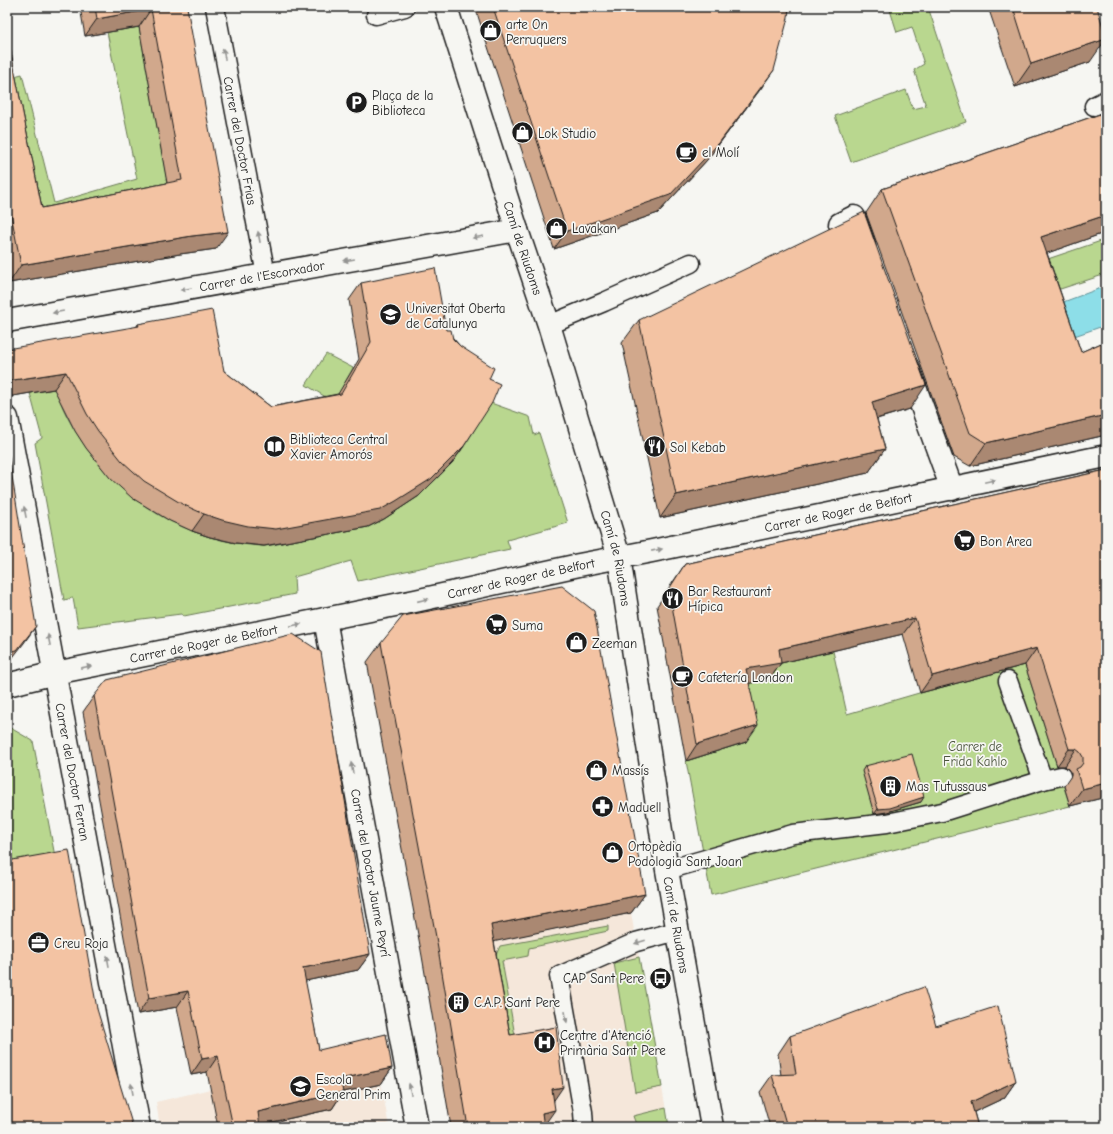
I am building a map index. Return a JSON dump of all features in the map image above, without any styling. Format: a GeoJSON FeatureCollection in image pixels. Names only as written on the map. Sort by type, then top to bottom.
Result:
{"type":"FeatureCollection","features":[{"type":"Feature","properties":{"kind":"street","name":"Camí de Riudoms"},"geometry":{"type":"LineString","coordinates":[[446,7],[549,325],[619,557],[667,870],[712,1127]]}},
{"type":"Feature","properties":{"kind":"street"},"geometry":{"type":"LineString","coordinates":[[840,224],[854,217],[870,261]]}},
{"type":"Feature","properties":{"kind":"street","name":"Carrer de l'Escorxador"},"geometry":{"type":"LineString","coordinates":[[7,321],[517,230]]}},
{"type":"Feature","properties":{"kind":"street"},"geometry":{"type":"LineString","coordinates":[[901,349],[952,489]]}},
{"type":"Feature","properties":{"kind":"street","name":"Carrer del Doctor Ferran"},"geometry":{"type":"LineString","coordinates":[[7,418],[139,1127]]}},
{"type":"Feature","properties":{"kind":"street","name":"Carrer de Roger de Belfort"},"geometry":{"type":"LineString","coordinates":[[7,685],[55,673],[416,601],[619,557],[1106,456]]}},
{"type":"Feature","properties":{"kind":"street","name":"Carrer del Doctor Jaume Peyrí"},"geometry":{"type":"LineString","coordinates":[[325,619],[417,1127]]}},
{"type":"Feature","properties":{"kind":"lane","name":"Carrer del Doctor Frias"},"geometry":{"type":"LineString","coordinates":[[215,7],[266,275]]}},
{"type":"Feature","properties":{"kind":"lane"},"geometry":{"type":"LineString","coordinates":[[376,15],[405,7]]}},
{"type":"Feature","properties":{"kind":"lane"},"geometry":{"type":"LineString","coordinates":[[549,325],[691,263]]}},
{"type":"Feature","properties":{"kind":"lane"},"geometry":{"type":"LineString","coordinates":[[1008,681],[1043,780]]}},
{"type":"Feature","properties":{"kind":"lane"},"geometry":{"type":"LineString","coordinates":[[667,870],[793,834],[887,824],[942,812],[1043,780],[1061,776]]}},
{"type":"Feature","properties":{"kind":"lane"},"geometry":{"type":"LineString","coordinates":[[584,1127],[583,1112],[559,976],[636,942],[677,931]]}},
{"type":"Feature","properties":{"kind":"shaded area","name":"Centre d'Atenció Primària Sant Pere"},"geometry":{"type":"Polygon","coordinates":[[[631,913],[669,1127],[451,1127],[422,956],[631,913]]]}},
{"type":"Feature","properties":{"kind":"shaded area","name":"Escola General Prim"},"geometry":{"type":"Polygon","coordinates":[[[375,1050],[389,1127],[160,1127],[156,1102],[375,1050]]]}},
{"type":"Feature","properties":{"kind":"green space"},"geometry":{"type":"Polygon","coordinates":[[[889,7],[928,7],[966,122],[851,162],[835,116],[906,90],[913,109],[926,106],[914,70],[924,64],[912,27],[897,32],[889,7]]]}},
{"type":"Feature","properties":{"kind":"green space"},"geometry":{"type":"Polygon","coordinates":[[[139,27],[170,197],[30,226],[7,78],[22,74],[54,203],[137,179],[107,32],[139,27]]]}},
{"type":"Feature","properties":{"kind":"green space"},"geometry":{"type":"Polygon","coordinates":[[[1101,241],[1106,251],[1106,274],[1039,296],[1030,265],[1101,241]]]}},
{"type":"Feature","properties":{"kind":"green space"},"geometry":{"type":"Polygon","coordinates":[[[326,354],[353,368],[334,402],[306,385],[326,354]]]}},
{"type":"Feature","properties":{"kind":"green space"},"geometry":{"type":"Polygon","coordinates":[[[57,388],[63,409],[77,434],[97,462],[116,482],[136,500],[159,515],[183,527],[208,536],[235,543],[266,546],[369,526],[408,503],[440,475],[455,459],[467,442],[488,402],[530,417],[534,435],[539,433],[568,523],[507,540],[510,549],[358,581],[351,561],[294,577],[295,594],[184,616],[181,614],[78,627],[73,598],[64,600],[35,443],[42,438],[30,393],[57,388]]]}},
{"type":"Feature","properties":{"kind":"green space","name":"Carrer de Frida Kahlo"},"geometry":{"type":"Polygon","coordinates":[[[833,651],[847,714],[943,686],[1025,665],[1070,806],[711,895],[686,761],[746,742],[734,686],[767,666],[833,651]]]}},
{"type":"Feature","properties":{"kind":"green space"},"geometry":{"type":"Polygon","coordinates":[[[7,726],[33,741],[57,867],[7,876],[7,726]]]}},
{"type":"Feature","properties":{"kind":"green space"},"geometry":{"type":"Polygon","coordinates":[[[608,926],[608,931],[529,948],[528,956],[502,961],[517,1047],[495,1050],[496,955],[500,946],[608,926]]]}},
{"type":"Feature","properties":{"kind":"green space"},"geometry":{"type":"Polygon","coordinates":[[[639,957],[662,1087],[635,1092],[614,963],[639,957]]]}},
{"type":"Feature","properties":{"kind":"green space"},"geometry":{"type":"Polygon","coordinates":[[[666,1108],[669,1127],[637,1127],[633,1116],[666,1108]]]}},
{"type":"Feature","properties":{"kind":"water"},"geometry":{"type":"Polygon","coordinates":[[[1106,286],[1106,325],[1060,341],[1050,307],[1106,286]]]}},
{"type":"Feature","properties":{"kind":"building"},"geometry":{"type":"Polygon","coordinates":[[[95,7],[187,7],[228,232],[192,236],[21,265],[7,194],[7,33],[42,208],[182,180],[151,9],[97,19],[95,7]]]}},
{"type":"Feature","properties":{"kind":"building"},"geometry":{"type":"Polygon","coordinates":[[[493,7],[789,7],[788,18],[774,70],[719,143],[670,195],[567,231],[493,7]]]}},
{"type":"Feature","properties":{"kind":"building"},"geometry":{"type":"Polygon","coordinates":[[[1013,7],[1097,7],[1106,39],[1031,64],[1013,7]]]}},
{"type":"Feature","properties":{"kind":"building"},"geometry":{"type":"Polygon","coordinates":[[[1106,112],[1106,215],[1041,237],[1081,352],[1106,341],[1106,415],[986,443],[970,433],[882,189],[1106,112]]]}},
{"type":"Feature","properties":{"kind":"building"},"geometry":{"type":"Polygon","coordinates":[[[864,212],[926,385],[872,402],[885,449],[676,495],[639,320],[864,212]]]}},
{"type":"Feature","properties":{"kind":"building","name":"Biblioteca Central Xavier Amorós"},"geometry":{"type":"Polygon","coordinates":[[[435,268],[446,330],[451,330],[453,339],[460,346],[494,368],[489,379],[500,384],[492,403],[464,446],[431,479],[380,510],[276,529],[248,526],[204,514],[182,504],[144,481],[122,461],[98,431],[87,414],[66,372],[7,381],[7,349],[139,326],[138,324],[212,310],[224,371],[271,407],[341,394],[371,342],[361,283],[435,268]]]}},
{"type":"Feature","properties":{"kind":"building"},"geometry":{"type":"Polygon","coordinates":[[[7,445],[36,626],[17,650],[7,652],[7,445]]]}},
{"type":"Feature","properties":{"kind":"building"},"geometry":{"type":"Polygon","coordinates":[[[1106,470],[1106,783],[1082,789],[1076,769],[1083,763],[1083,757],[1076,749],[1069,749],[1037,648],[932,676],[915,618],[779,649],[781,663],[746,669],[758,725],[697,744],[669,589],[685,564],[1106,470]]]}},
{"type":"Feature","properties":{"kind":"building"},"geometry":{"type":"Polygon","coordinates":[[[562,586],[594,611],[645,894],[491,925],[510,1035],[556,1027],[563,1087],[552,1089],[555,1110],[542,1113],[544,1127],[468,1127],[436,937],[381,643],[403,616],[562,586]]]}},
{"type":"Feature","properties":{"kind":"building"},"geometry":{"type":"Polygon","coordinates":[[[293,634],[321,652],[370,954],[303,968],[319,1050],[386,1034],[392,1068],[340,1079],[343,1092],[258,1112],[260,1127],[233,1127],[218,1056],[202,1059],[188,991],[149,998],[94,696],[107,680],[293,634]]]}},
{"type":"Feature","properties":{"kind":"building","name":"Mas Tutussaus"},"geometry":{"type":"Polygon","coordinates":[[[912,754],[924,797],[890,808],[878,809],[865,766],[912,754]]]}},
{"type":"Feature","properties":{"kind":"building"},"geometry":{"type":"Polygon","coordinates":[[[69,850],[97,1009],[133,1127],[7,1127],[7,962],[12,961],[7,940],[7,861],[69,850]]]}},
{"type":"Feature","properties":{"kind":"building"},"geometry":{"type":"Polygon","coordinates":[[[924,987],[936,1026],[998,1006],[1016,1081],[971,1102],[978,1127],[787,1127],[772,1075],[796,1074],[790,1036],[924,987]]]}},
{"type":"Feature","properties":{"kind":"place","name":"arte On Perruquers"},"geometry":{"type":"Point","coordinates":[490,31]}},
{"type":"Feature","properties":{"kind":"place","name":"Plaça de la Biblioteca"},"geometry":{"type":"Point","coordinates":[357,102]}},
{"type":"Feature","properties":{"kind":"place","name":"Lok Studio"},"geometry":{"type":"Point","coordinates":[523,133]}},
{"type":"Feature","properties":{"kind":"place","name":"el Molí"},"geometry":{"type":"Point","coordinates":[686,152]}},
{"type":"Feature","properties":{"kind":"place","name":"Lavakan"},"geometry":{"type":"Point","coordinates":[557,228]}},
{"type":"Feature","properties":{"kind":"place","name":"Universitat Oberta de Catalunya"},"geometry":{"type":"Point","coordinates":[390,315]}},
{"type":"Feature","properties":{"kind":"place","name":"Biblioteca Central Xavier Amorós"},"geometry":{"type":"Point","coordinates":[275,446]}},
{"type":"Feature","properties":{"kind":"place","name":"Sol Kebab"},"geometry":{"type":"Point","coordinates":[654,447]}},
{"type":"Feature","properties":{"kind":"place","name":"Bon Area"},"geometry":{"type":"Point","coordinates":[964,541]}},
{"type":"Feature","properties":{"kind":"place","name":"Bar Restaurant Hípica"},"geometry":{"type":"Point","coordinates":[673,598]}},
{"type":"Feature","properties":{"kind":"place","name":"Suma"},"geometry":{"type":"Point","coordinates":[497,625]}},
{"type":"Feature","properties":{"kind":"place","name":"Zeeman"},"geometry":{"type":"Point","coordinates":[576,643]}},
{"type":"Feature","properties":{"kind":"place","name":"Cafetería London"},"geometry":{"type":"Point","coordinates":[683,677]}},
{"type":"Feature","properties":{"kind":"place","name":"Massís"},"geometry":{"type":"Point","coordinates":[596,770]}},
{"type":"Feature","properties":{"kind":"place","name":"Mas Tutussaus"},"geometry":{"type":"Point","coordinates":[891,786]}},
{"type":"Feature","properties":{"kind":"place","name":"Maduell"},"geometry":{"type":"Point","coordinates":[602,807]}},
{"type":"Feature","properties":{"kind":"place","name":"Ortopèdia Podologia Sant Joan"},"geometry":{"type":"Point","coordinates":[612,853]}},
{"type":"Feature","properties":{"kind":"place","name":"Creu Roja"},"geometry":{"type":"Point","coordinates":[39,943]}},
{"type":"Feature","properties":{"kind":"place","name":"CAP Sant Pere"},"geometry":{"type":"Point","coordinates":[660,978]}},
{"type":"Feature","properties":{"kind":"place","name":"C.A.P. Sant Pere"},"geometry":{"type":"Point","coordinates":[459,1002]}},
{"type":"Feature","properties":{"kind":"place","name":"Centre d'Atenció Primària Sant Pere"},"geometry":{"type":"Point","coordinates":[545,1042]}},
{"type":"Feature","properties":{"kind":"place","name":"Escola General Prim"},"geometry":{"type":"Point","coordinates":[301,1086]}}]}
